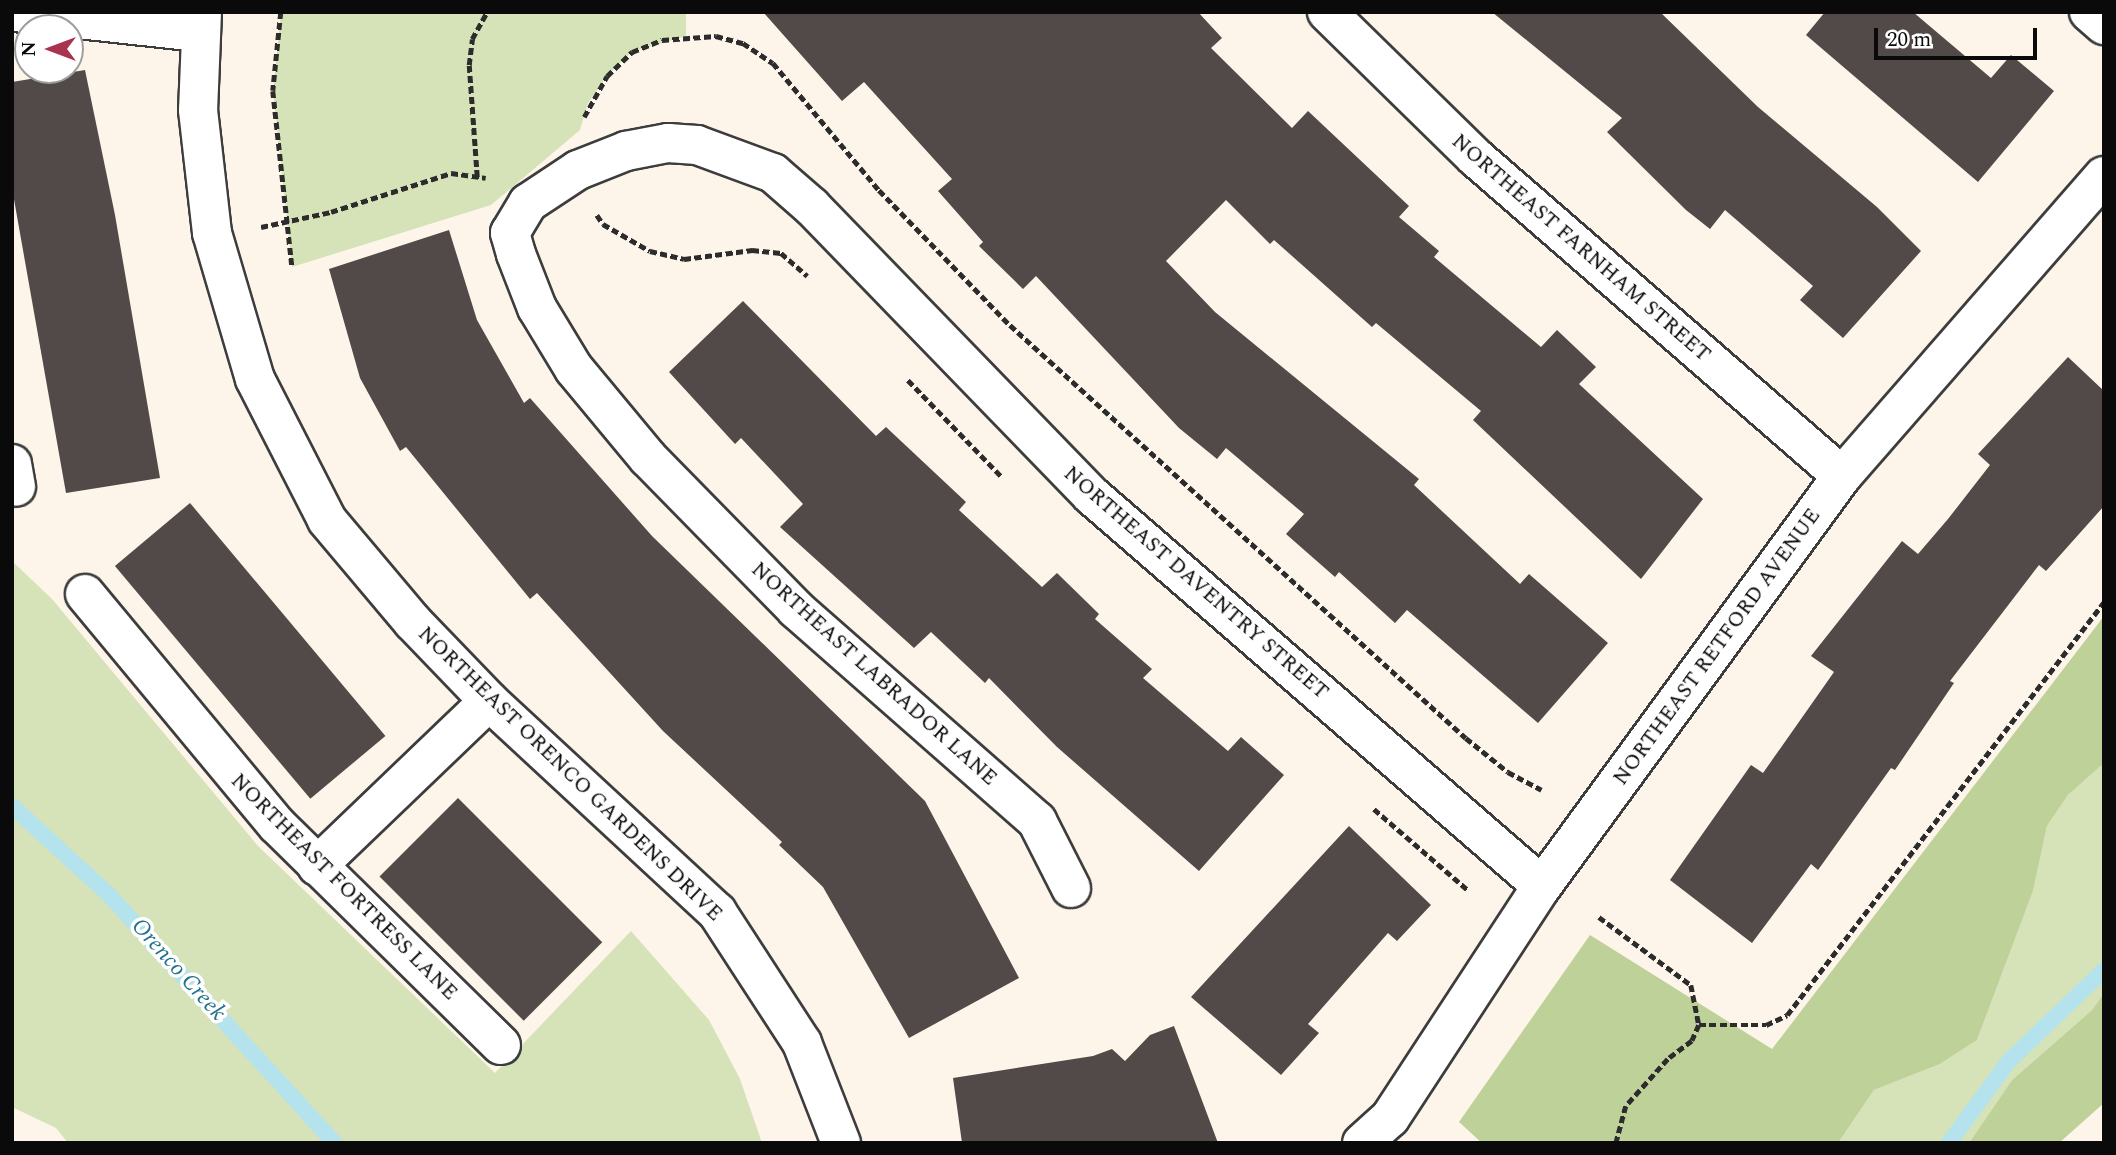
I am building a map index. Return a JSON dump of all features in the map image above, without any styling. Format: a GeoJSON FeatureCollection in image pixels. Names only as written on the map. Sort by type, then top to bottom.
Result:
{"type":"FeatureCollection","features":[{"type":"Feature","properties":{"kind":"street"},"geometry":{"type":"LineString","coordinates":[[14,12],[201,22]]}},
{"type":"Feature","properties":{"kind":"street","name":"NORTHEAST FARNHAM STREET"},"geometry":{"type":"LineString","coordinates":[[1327,12],[1475,157],[1842,476]]}},
{"type":"Feature","properties":{"kind":"street"},"geometry":{"type":"LineString","coordinates":[[2089,12],[2104,25]]}},
{"type":"Feature","properties":{"kind":"street","name":"NORTHEAST ORENCO GARDENS DRIVE"},"geometry":{"type":"LineString","coordinates":[[201,22],[198,110],[212,233],[255,379],[327,520],[412,622],[489,701],[717,912],[802,1043],[841,1143]]}},
{"type":"Feature","properties":{"kind":"street","name":"NORTHEAST LABRADOR LANE"},"geometry":{"type":"LineString","coordinates":[[698,145],[668,143],[626,150],[578,170],[528,203],[510,233],[537,308],[573,369],[648,458],[796,609],[1037,821],[1071,888]]}},
{"type":"Feature","properties":{"kind":"street","name":"NORTHEAST DAVENTRY STREET"},"geometry":{"type":"LineString","coordinates":[[698,145],[774,173],[1091,495],[1542,886]]}},
{"type":"Feature","properties":{"kind":"street","name":"NORTHEAST RETFORD AVENUE"},"geometry":{"type":"LineString","coordinates":[[1362,1143],[1390,1118],[1542,886],[1842,476],[2104,176]]}},
{"type":"Feature","properties":{"kind":"street","name":"NORTHEAST FORTRESS LANE"},"geometry":{"type":"LineString","coordinates":[[85,594],[189,725],[317,866],[501,1045]]}},
{"type":"Feature","properties":{"kind":"street"},"geometry":{"type":"LineString","coordinates":[[317,866],[489,701]]}},
{"type":"Feature","properties":{"kind":"path"},"geometry":{"type":"LineString","coordinates":[[281,12],[273,91],[292,267]]}},
{"type":"Feature","properties":{"kind":"path"},"geometry":{"type":"LineString","coordinates":[[477,177],[469,65],[472,39],[487,12]]}},
{"type":"Feature","properties":{"kind":"path"},"geometry":{"type":"LineString","coordinates":[[812,280],[781,253],[752,250],[684,259],[650,251],[603,224],[588,201],[578,170],[580,130],[588,103],[607,76],[632,52],[686,36],[716,36],[743,43],[774,64],[879,190],[1010,325],[1465,738],[1508,772],[1542,790]]}},
{"type":"Feature","properties":{"kind":"path"},"geometry":{"type":"LineString","coordinates":[[286,224],[450,173],[491,179]]}},
{"type":"Feature","properties":{"kind":"path"},"geometry":{"type":"LineString","coordinates":[[906,377],[1012,486]]}},
{"type":"Feature","properties":{"kind":"path"},"geometry":{"type":"LineString","coordinates":[[1699,1026],[1766,1025],[1787,1015],[2104,601]]}},
{"type":"Feature","properties":{"kind":"path"},"geometry":{"type":"LineString","coordinates":[[1364,800],[1475,895]]}},
{"type":"Feature","properties":{"kind":"path"},"geometry":{"type":"LineString","coordinates":[[1599,917],[1691,985],[1699,1026],[1692,1041],[1668,1059],[1626,1106],[1616,1143]]}},
{"type":"Feature","properties":{"kind":"green space"},"geometry":{"type":"Polygon","coordinates":[[[281,12],[686,12],[686,36],[632,52],[607,76],[588,103],[580,130],[491,205],[292,267],[273,91],[281,12]]]}},
{"type":"Feature","properties":{"kind":"green space"},"geometry":{"type":"Polygon","coordinates":[[[12,561],[52,599],[258,846],[495,1073],[631,931],[709,1020],[740,1079],[762,1143],[68,1143],[56,1128],[12,1107],[12,561]]]}},
{"type":"Feature","properties":{"kind":"green space"},"geometry":{"type":"Polygon","coordinates":[[[2104,616],[2104,763],[2068,795],[2047,826],[2033,891],[1977,1040],[1940,1064],[1874,1090],[1838,1143],[1482,1143],[1459,1122],[1590,935],[1772,1049],[2104,616]]]}},
{"type":"Feature","properties":{"kind":"green space"},"geometry":{"type":"Polygon","coordinates":[[[2104,763],[2104,993],[2092,1010],[2012,1080],[1969,1143],[1838,1143],[1874,1090],[1940,1064],[1977,1040],[2033,891],[2047,826],[2068,795],[2104,763]]]}},
{"type":"Feature","properties":{"kind":"green space"},"geometry":{"type":"Polygon","coordinates":[[[2104,993],[2104,1103],[2059,1143],[1969,1143],[2012,1080],[2092,1010],[2104,993]]]}},
{"type":"Feature","properties":{"kind":"building"},"geometry":{"type":"Polygon","coordinates":[[[763,12],[1198,12],[1222,38],[1211,48],[1292,128],[1308,111],[1409,206],[1399,217],[1439,251],[1434,257],[1541,347],[1557,330],[1596,367],[1579,384],[1703,499],[1641,579],[1473,420],[1481,411],[1376,323],[1372,327],[1274,240],[1270,244],[1226,200],[1166,261],[1215,312],[1419,479],[1414,485],[1520,584],[1529,574],[1608,643],[1538,723],[1407,610],[1395,623],[1339,572],[1335,577],[1286,534],[1304,514],[1226,448],[1217,459],[1179,428],[1036,276],[1023,289],[979,246],[983,242],[938,191],[952,179],[864,82],[842,101],[763,12]]]}},
{"type":"Feature","properties":{"kind":"building"},"geometry":{"type":"Polygon","coordinates":[[[1492,12],[1660,12],[1758,107],[1877,207],[1921,251],[1843,338],[1800,300],[1813,286],[1725,210],[1710,229],[1686,210],[1607,132],[1622,118],[1492,12]]]}},
{"type":"Feature","properties":{"kind":"building"},"geometry":{"type":"Polygon","coordinates":[[[1825,12],[1913,12],[1991,78],[2011,55],[2054,91],[1978,182],[1806,35],[1825,12]]]}},
{"type":"Feature","properties":{"kind":"building"},"geometry":{"type":"Polygon","coordinates":[[[84,70],[115,215],[160,478],[66,493],[12,188],[12,82],[84,84],[84,70]]]}},
{"type":"Feature","properties":{"kind":"building"},"geometry":{"type":"Polygon","coordinates":[[[449,230],[477,320],[524,403],[530,398],[652,536],[925,801],[1019,978],[909,1038],[823,887],[779,845],[782,842],[663,731],[537,593],[530,599],[406,447],[400,451],[360,378],[329,269],[449,230]]]}},
{"type":"Feature","properties":{"kind":"building"},"geometry":{"type":"Polygon","coordinates":[[[743,301],[876,436],[886,427],[966,502],[959,510],[1042,587],[1057,573],[1099,614],[1095,619],[1152,669],[1143,678],[1228,751],[1241,737],[1284,775],[1199,871],[1057,747],[989,678],[985,683],[931,632],[914,648],[780,527],[803,504],[741,438],[735,444],[669,372],[743,301]]]}},
{"type":"Feature","properties":{"kind":"building"},"geometry":{"type":"Polygon","coordinates":[[[2068,357],[2104,391],[2104,506],[2046,571],[2039,565],[1950,681],[1954,683],[1895,770],[1891,768],[1818,870],[1811,864],[1752,943],[1670,880],[1751,765],[1763,773],[1834,672],[1811,656],[1902,541],[1918,554],[1990,465],[1978,454],[2068,357]]]}},
{"type":"Feature","properties":{"kind":"building"},"geometry":{"type":"Polygon","coordinates":[[[190,503],[385,736],[310,799],[115,566],[190,503]]]}},
{"type":"Feature","properties":{"kind":"building"},"geometry":{"type":"Polygon","coordinates":[[[458,798],[602,942],[524,1021],[380,876],[458,798]]]}},
{"type":"Feature","properties":{"kind":"building"},"geometry":{"type":"Polygon","coordinates":[[[1349,826],[1431,905],[1397,941],[1388,933],[1308,1024],[1319,1033],[1281,1075],[1191,997],[1349,826]]]}},
{"type":"Feature","properties":{"kind":"building"},"geometry":{"type":"Polygon","coordinates":[[[1174,1026],[1218,1143],[962,1143],[953,1078],[1093,1056],[1112,1049],[1125,1061],[1150,1035],[1174,1026]]]}},
{"type":"Feature","properties":{"kind":"waterway","name":"Orenco Creek"},"geometry":{"type":"LineString","coordinates":[[12,806],[109,895],[335,1143]]}},
{"type":"Feature","properties":{"kind":"waterway","name":"Orenco Creek"},"geometry":{"type":"LineString","coordinates":[[1949,1143],[2008,1062],[2104,970]]}}]}
